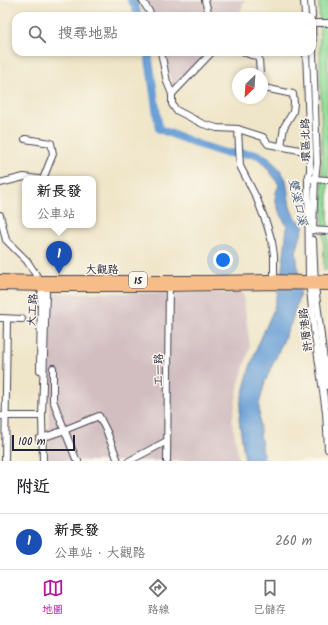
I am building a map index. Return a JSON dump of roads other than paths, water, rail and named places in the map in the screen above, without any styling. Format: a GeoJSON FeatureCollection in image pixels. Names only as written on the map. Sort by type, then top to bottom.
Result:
{"type":"FeatureCollection","features":[{"type":"Feature","properties":{"kind":"main road","name":"大觀路"},"geometry":{"type":"LineString","coordinates":[[0,279],[42,284]]}},
{"type":"Feature","properties":{"kind":"main road","name":"15"},"geometry":{"type":"LineString","coordinates":[[310,283],[328,279]]}},
{"type":"Feature","properties":{"kind":"main road","name":"15"},"geometry":{"type":"LineString","coordinates":[[275,282],[310,283],[328,286]]}},
{"type":"Feature","properties":{"kind":"main road","name":"大觀路"},"geometry":{"type":"LineString","coordinates":[[0,286],[42,284],[275,282]]}},
{"type":"Feature","properties":{"kind":"street"},"geometry":{"type":"LineString","coordinates":[[142,0],[150,12]]}},
{"type":"Feature","properties":{"kind":"street"},"geometry":{"type":"LineString","coordinates":[[205,0],[208,12]]}},
{"type":"Feature","properties":{"kind":"street"},"geometry":{"type":"LineString","coordinates":[[304,0],[305,12]]}},
{"type":"Feature","properties":{"kind":"street"},"geometry":{"type":"LineString","coordinates":[[311,0],[312,12]]}},
{"type":"Feature","properties":{"kind":"street"},"geometry":{"type":"LineString","coordinates":[[316,24],[328,23]]}},
{"type":"Feature","properties":{"kind":"street"},"geometry":{"type":"LineString","coordinates":[[162,56],[167,82],[172,94],[172,104],[176,110],[203,124],[238,133],[263,137],[268,144],[310,152]]}},
{"type":"Feature","properties":{"kind":"street"},"geometry":{"type":"LineString","coordinates":[[172,94],[208,56]]}},
{"type":"Feature","properties":{"kind":"street"},"geometry":{"type":"LineString","coordinates":[[258,56],[260,68]]}},
{"type":"Feature","properties":{"kind":"street","name":"環區北路"},"geometry":{"type":"LineString","coordinates":[[306,56],[311,179],[310,283]]}},
{"type":"Feature","properties":{"kind":"street","name":"環區北路"},"geometry":{"type":"LineString","coordinates":[[311,179],[317,162],[313,56]]}},
{"type":"Feature","properties":{"kind":"street"},"geometry":{"type":"LineString","coordinates":[[268,89],[293,94],[293,112],[284,127],[281,146]]}},
{"type":"Feature","properties":{"kind":"street"},"geometry":{"type":"LineString","coordinates":[[238,133],[240,166],[257,199],[272,242],[275,282]]}},
{"type":"Feature","properties":{"kind":"street"},"geometry":{"type":"LineString","coordinates":[[25,139],[51,143],[53,154],[44,176]]}},
{"type":"Feature","properties":{"kind":"street"},"geometry":{"type":"LineString","coordinates":[[0,183],[22,178]]}},
{"type":"Feature","properties":{"kind":"street"},"geometry":{"type":"LineString","coordinates":[[311,179],[328,180]]}},
{"type":"Feature","properties":{"kind":"street"},"geometry":{"type":"LineString","coordinates":[[0,215],[6,240],[27,261],[42,284]]}},
{"type":"Feature","properties":{"kind":"street"},"geometry":{"type":"LineString","coordinates":[[311,230],[328,231]]}},
{"type":"Feature","properties":{"kind":"street","name":"工一路"},"geometry":{"type":"LineString","coordinates":[[167,461],[169,283]]}},
{"type":"Feature","properties":{"kind":"street","name":"許厝港路"},"geometry":{"type":"LineString","coordinates":[[310,283],[314,328],[327,400],[326,412],[328,449]]}},
{"type":"Feature","properties":{"kind":"street","name":"大工路"},"geometry":{"type":"LineString","coordinates":[[39,461],[46,293],[42,284]]}},
{"type":"Feature","properties":{"kind":"street"},"geometry":{"type":"LineString","coordinates":[[5,461],[3,416],[3,318],[22,319]]}},
{"type":"Feature","properties":{"kind":"street"},"geometry":{"type":"LineString","coordinates":[[53,368],[53,400],[78,461]]}},
{"type":"Feature","properties":{"kind":"street"},"geometry":{"type":"LineString","coordinates":[[3,416],[41,416]]}},
{"type":"Feature","properties":{"kind":"street"},"geometry":{"type":"LineString","coordinates":[[41,438],[99,416],[118,461]]}},
{"type":"Feature","properties":{"kind":"street","name":"大工路"},"geometry":{"type":"LineString","coordinates":[[41,438],[43,461]]}},
{"type":"Feature","properties":{"kind":"street"},"geometry":{"type":"LineString","coordinates":[[129,461],[167,441]]}},
{"type":"Feature","properties":{"kind":"water","name":"雙溪口溪"},"geometry":{"type":"Polygon","coordinates":[[[261,154],[275,165],[284,176],[286,180],[289,203],[293,214],[304,225],[296,252],[300,294],[291,323],[265,382],[259,405],[260,433],[264,461],[245,461],[239,420],[241,400],[249,370],[273,311],[280,285],[287,226],[280,214],[275,199],[279,185],[269,170],[256,157],[261,154]]]}},
{"type":"Feature","properties":{"kind":"waterway","name":"雙溪口溪"},"geometry":{"type":"LineString","coordinates":[[131,0],[137,12]]}},
{"type":"Feature","properties":{"kind":"waterway","name":"雙溪口溪"},"geometry":{"type":"LineString","coordinates":[[149,56],[159,129],[225,153],[256,154],[267,160]]}},
{"type":"Feature","properties":{"kind":"place","name":"新長發"},"geometry":{"type":"Point","coordinates":[59,274]}}]}
